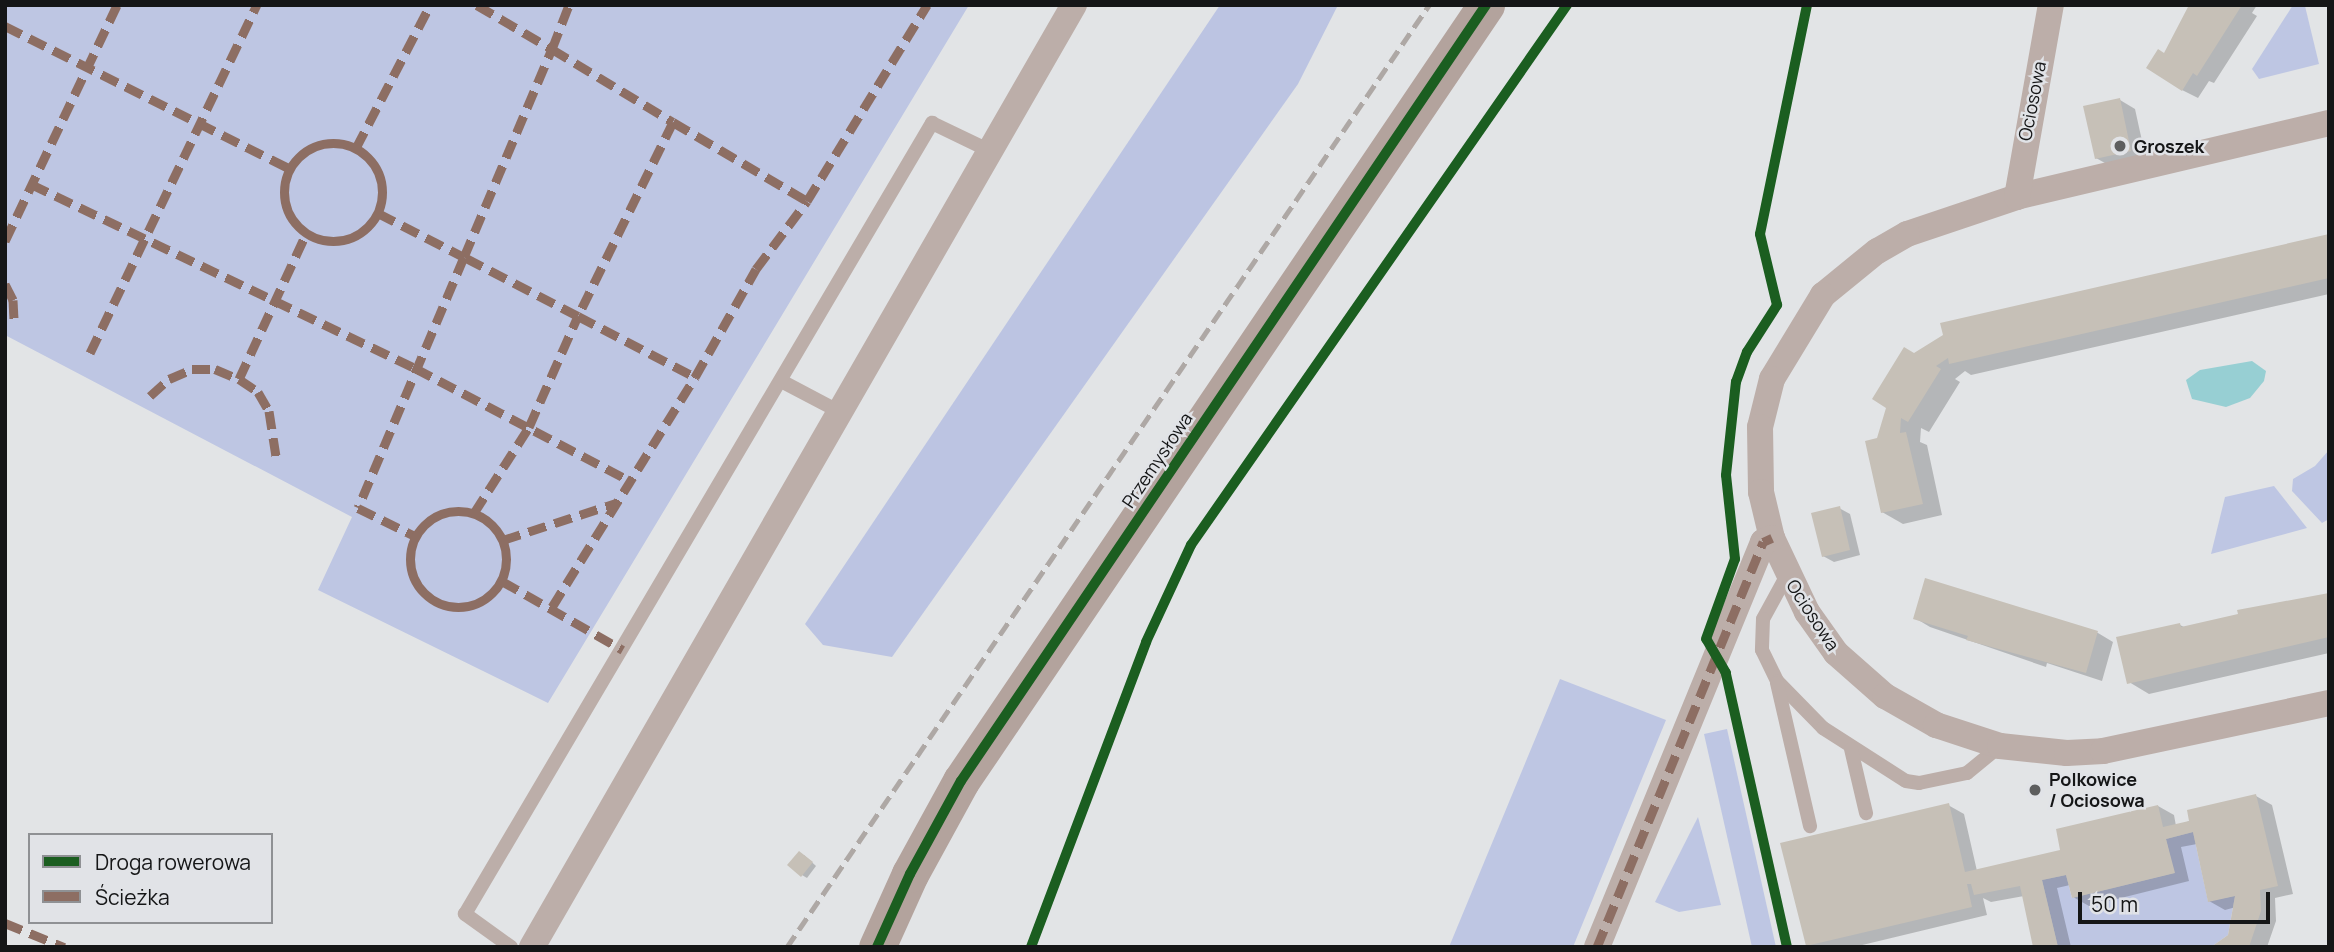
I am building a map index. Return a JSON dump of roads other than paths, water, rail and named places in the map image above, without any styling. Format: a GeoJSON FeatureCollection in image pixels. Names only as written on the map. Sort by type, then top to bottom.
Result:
{"type":"FeatureCollection","features":[{"type":"Feature","properties":{"kind":"street"},"geometry":{"type":"LineString","coordinates":[[533,947],[988,149],[1074,5]]}},
{"type":"Feature","properties":{"kind":"street","name":"Przemysłowa"},"geometry":{"type":"LineString","coordinates":[[877,947],[910,874],[961,781],[1486,5]]}},
{"type":"Feature","properties":{"kind":"street","name":"Ociosowa"},"geometry":{"type":"LineString","coordinates":[[2017,197],[2051,5]]}},
{"type":"Feature","properties":{"kind":"street","name":"Ociosowa"},"geometry":{"type":"LineString","coordinates":[[2329,123],[2017,197],[1907,234],[1877,251],[1823,295],[1772,379],[1760,427],[1761,492],[1772,538],[1787,575],[1836,653],[1885,696],[1936,725],[2000,746],[2067,753],[2103,751],[2329,704]]}},
{"type":"Feature","properties":{"kind":"street"},"geometry":{"type":"LineString","coordinates":[[1597,947],[1763,542],[1772,538]]}},
{"type":"Feature","properties":{"kind":"lane"},"geometry":{"type":"LineString","coordinates":[[512,947],[465,914],[783,382],[932,123],[988,149]]}},
{"type":"Feature","properties":{"kind":"lane"},"geometry":{"type":"LineString","coordinates":[[783,382],[838,411]]}},
{"type":"Feature","properties":{"kind":"lane"},"geometry":{"type":"LineString","coordinates":[[1787,575],[1763,619],[1762,650],[1777,681],[1810,826]]}},
{"type":"Feature","properties":{"kind":"lane"},"geometry":{"type":"LineString","coordinates":[[1777,681],[1851,749],[1906,781],[1919,783],[1967,774],[2000,746]]}},
{"type":"Feature","properties":{"kind":"lane"},"geometry":{"type":"LineString","coordinates":[[1851,749],[1866,813]]}},
{"type":"Feature","properties":{"kind":"railway"},"geometry":{"type":"LineString","coordinates":[[787,947],[1429,5]]}},
{"type":"Feature","properties":{"kind":"place","name":"Groszek"},"geometry":{"type":"Point","coordinates":[2120,146]}},
{"type":"Feature","properties":{"kind":"place","name":"Polkowice / Ociosowa"},"geometry":{"type":"Point","coordinates":[2035,790]}}]}
